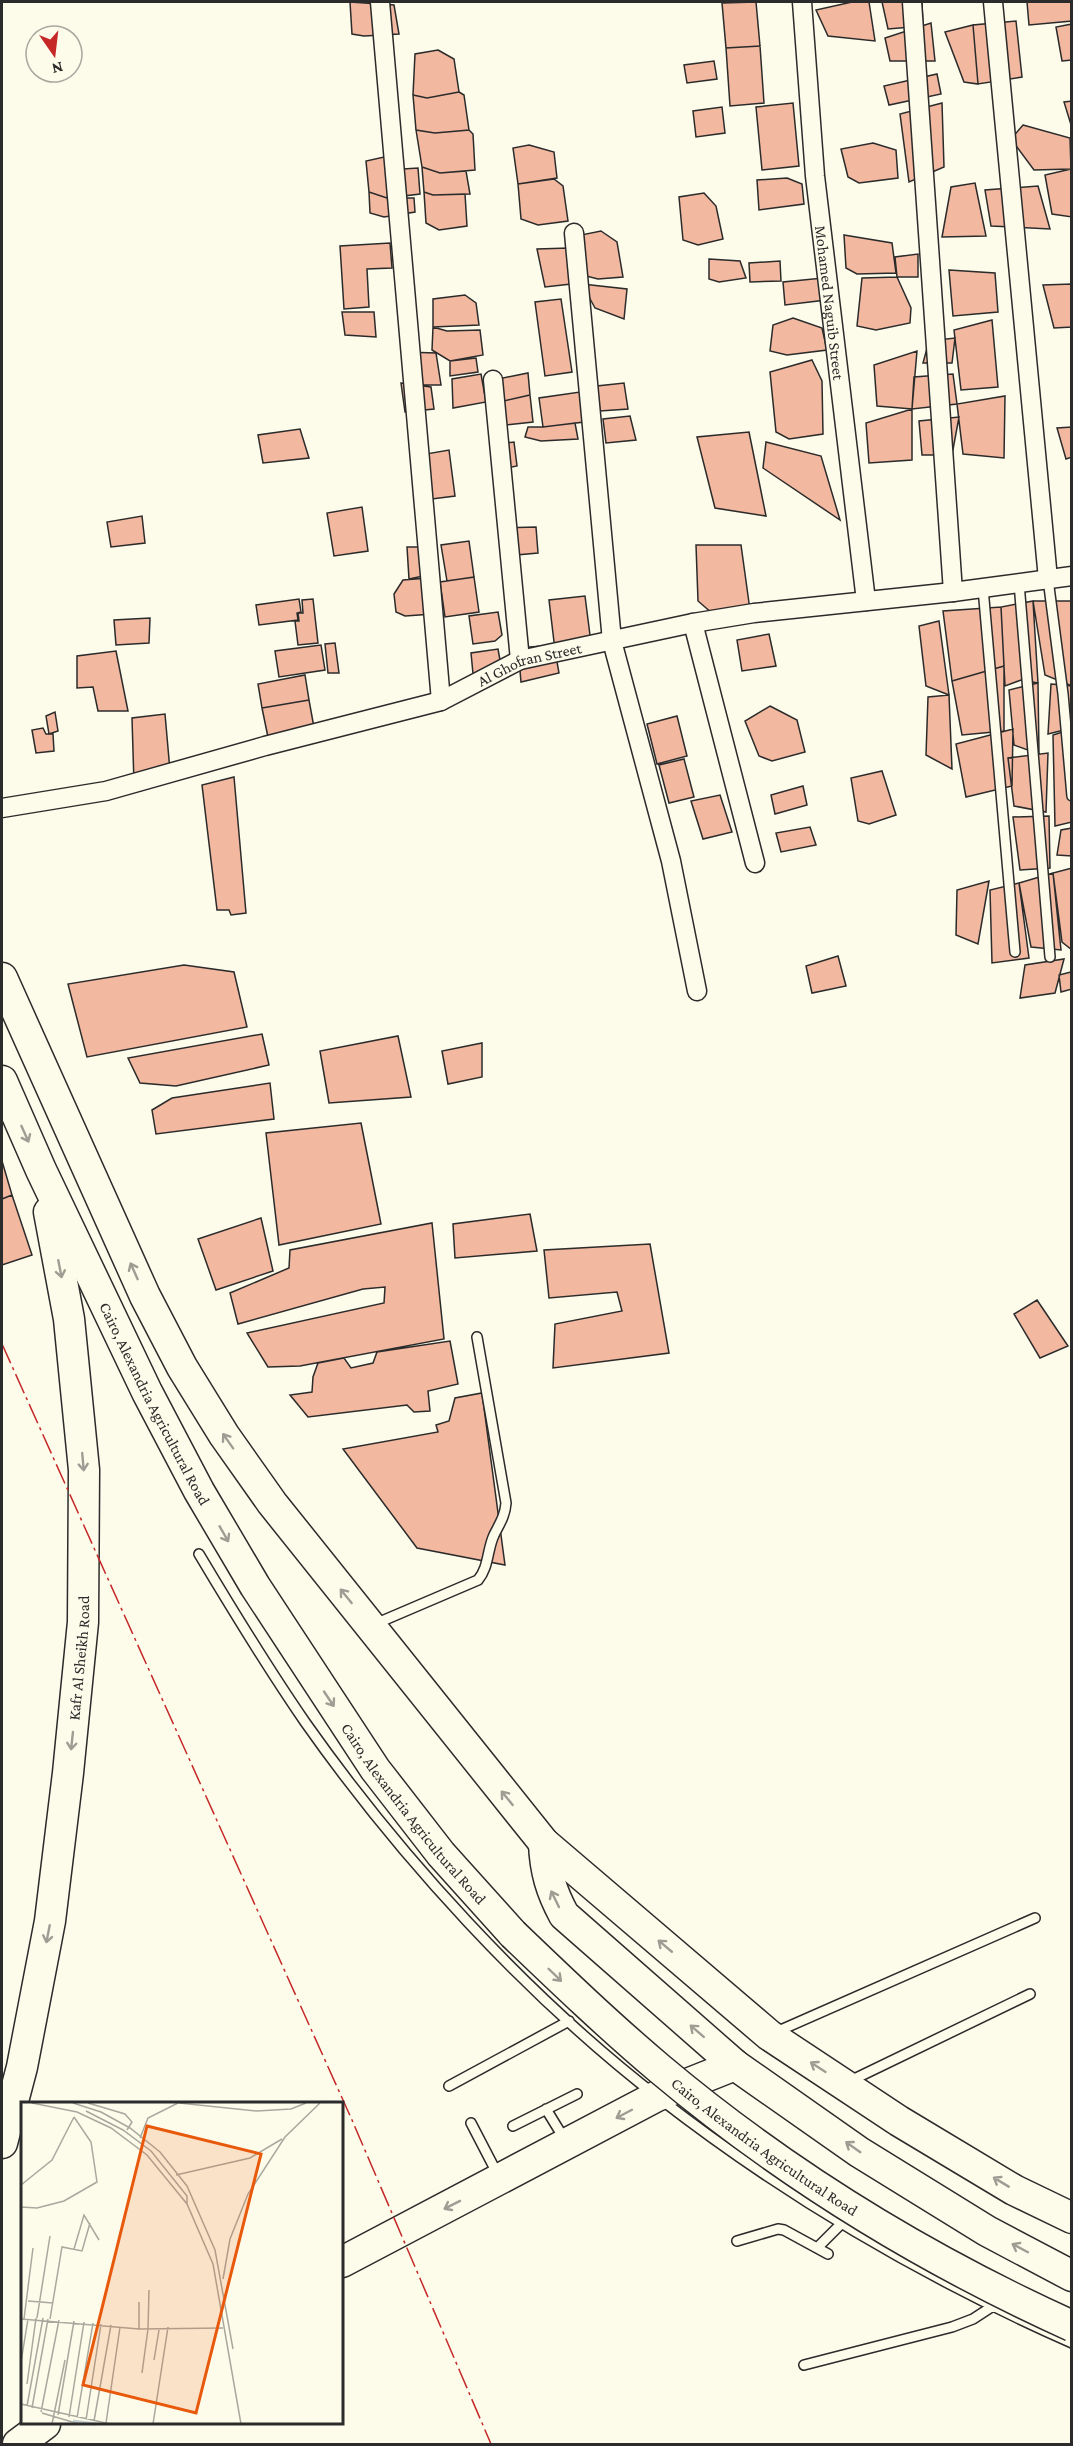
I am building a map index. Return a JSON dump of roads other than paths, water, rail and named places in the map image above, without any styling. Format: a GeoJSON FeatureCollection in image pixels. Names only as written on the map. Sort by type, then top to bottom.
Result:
{"type":"FeatureCollection","features":[{"type":"Feature","properties":{"kind":"highway"},"geometry":{"type":"LineString","coordinates":[[2,978],[146,1296],[182,1367],[224,1435],[272,1503],[544,1843],[769,2035],[899,2121],[1014,2190],[1071,2218]]}},
{"type":"Feature","properties":{"kind":"highway","name":"Cairo, Alexandria Agricultural Road"},"geometry":{"type":"LineString","coordinates":[[2,1081],[41,1170],[147,1392],[199,1491],[255,1586],[375,1769],[441,1854],[513,1934],[585,2004],[661,2070],[739,2131],[819,2187],[925,2253],[995,2291],[1071,2326]]}},
{"type":"Feature","properties":{"kind":"highway","name":"Kafr Al Sheikh Road"},"geometry":{"type":"LineString","coordinates":[[2,2143],[22,2067],[50,1921],[83,1622],[83,1459],[69,1319],[41,1170]]}},
{"type":"Feature","properties":{"kind":"highway"},"geometry":{"type":"LineString","coordinates":[[544,1843],[545,1869],[552,1893],[564,1915],[735,2065],[869,2158],[987,2231],[1071,2276]]}},
{"type":"Feature","properties":{"kind":"highway"},"geometry":{"type":"LineString","coordinates":[[344,2261],[657,2096],[735,2065]]}},
{"type":"Feature","properties":{"kind":"highway"},"geometry":{"type":"LineString","coordinates":[[18,2445],[44,2425]]}},
{"type":"Feature","properties":{"kind":"street"},"geometry":{"type":"LineString","coordinates":[[380,2],[441,701]]}},
{"type":"Feature","properties":{"kind":"street","name":"Mohamed Naguib Street"},"geometry":{"type":"LineString","coordinates":[[802,2],[815,176],[866,601]]}},
{"type":"Feature","properties":{"kind":"street"},"geometry":{"type":"LineString","coordinates":[[912,2],[953,592]]}},
{"type":"Feature","properties":{"kind":"street"},"geometry":{"type":"LineString","coordinates":[[993,2],[1048,579]]}},
{"type":"Feature","properties":{"kind":"street"},"geometry":{"type":"LineString","coordinates":[[574,232],[612,641],[671,861],[697,991]]}},
{"type":"Feature","properties":{"kind":"street"},"geometry":{"type":"LineString","coordinates":[[493,380],[520,660]]}},
{"type":"Feature","properties":{"kind":"street","name":"Al Ghofran Street"},"geometry":{"type":"LineString","coordinates":[[2,808],[106,791],[441,701],[520,660],[693,623],[754,613],[953,592],[1071,576]]}},
{"type":"Feature","properties":{"kind":"street"},"geometry":{"type":"LineString","coordinates":[[693,623],[755,863]]}},
{"type":"Feature","properties":{"kind":"lane"},"geometry":{"type":"LineString","coordinates":[[1048,579],[1063,694],[1071,796]]}},
{"type":"Feature","properties":{"kind":"lane"},"geometry":{"type":"LineString","coordinates":[[1019,583],[1050,957]]}},
{"type":"Feature","properties":{"kind":"lane"},"geometry":{"type":"LineString","coordinates":[[983,588],[1015,952]]}},
{"type":"Feature","properties":{"kind":"lane"},"geometry":{"type":"LineString","coordinates":[[370,1626],[471,1585],[483,1575],[486,1568],[494,1535],[505,1514],[506,1503],[477,1337]]}},
{"type":"Feature","properties":{"kind":"lane"},"geometry":{"type":"LineString","coordinates":[[199,1554],[250,1639],[305,1722],[365,1802],[429,1879],[569,2021],[657,2096],[726,2147],[842,2223],[993,2306],[1071,2343]]}},
{"type":"Feature","properties":{"kind":"lane"},"geometry":{"type":"LineString","coordinates":[[769,2035],[1035,1918]]}},
{"type":"Feature","properties":{"kind":"lane"},"geometry":{"type":"LineString","coordinates":[[844,2084],[1030,1994]]}},
{"type":"Feature","properties":{"kind":"lane"},"geometry":{"type":"LineString","coordinates":[[449,2086],[569,2021]]}},
{"type":"Feature","properties":{"kind":"lane"},"geometry":{"type":"LineString","coordinates":[[513,2126],[577,2094]]}},
{"type":"Feature","properties":{"kind":"lane"},"geometry":{"type":"LineString","coordinates":[[546,2109],[567,2144]]}},
{"type":"Feature","properties":{"kind":"lane"},"geometry":{"type":"LineString","coordinates":[[471,2123],[500,2180]]}},
{"type":"Feature","properties":{"kind":"lane"},"geometry":{"type":"LineString","coordinates":[[817,2248],[842,2223]]}},
{"type":"Feature","properties":{"kind":"lane"},"geometry":{"type":"LineString","coordinates":[[737,2241],[771,2231],[784,2230],[828,2254]]}},
{"type":"Feature","properties":{"kind":"lane"},"geometry":{"type":"LineString","coordinates":[[804,2365],[963,2324],[993,2306]]}}]}
